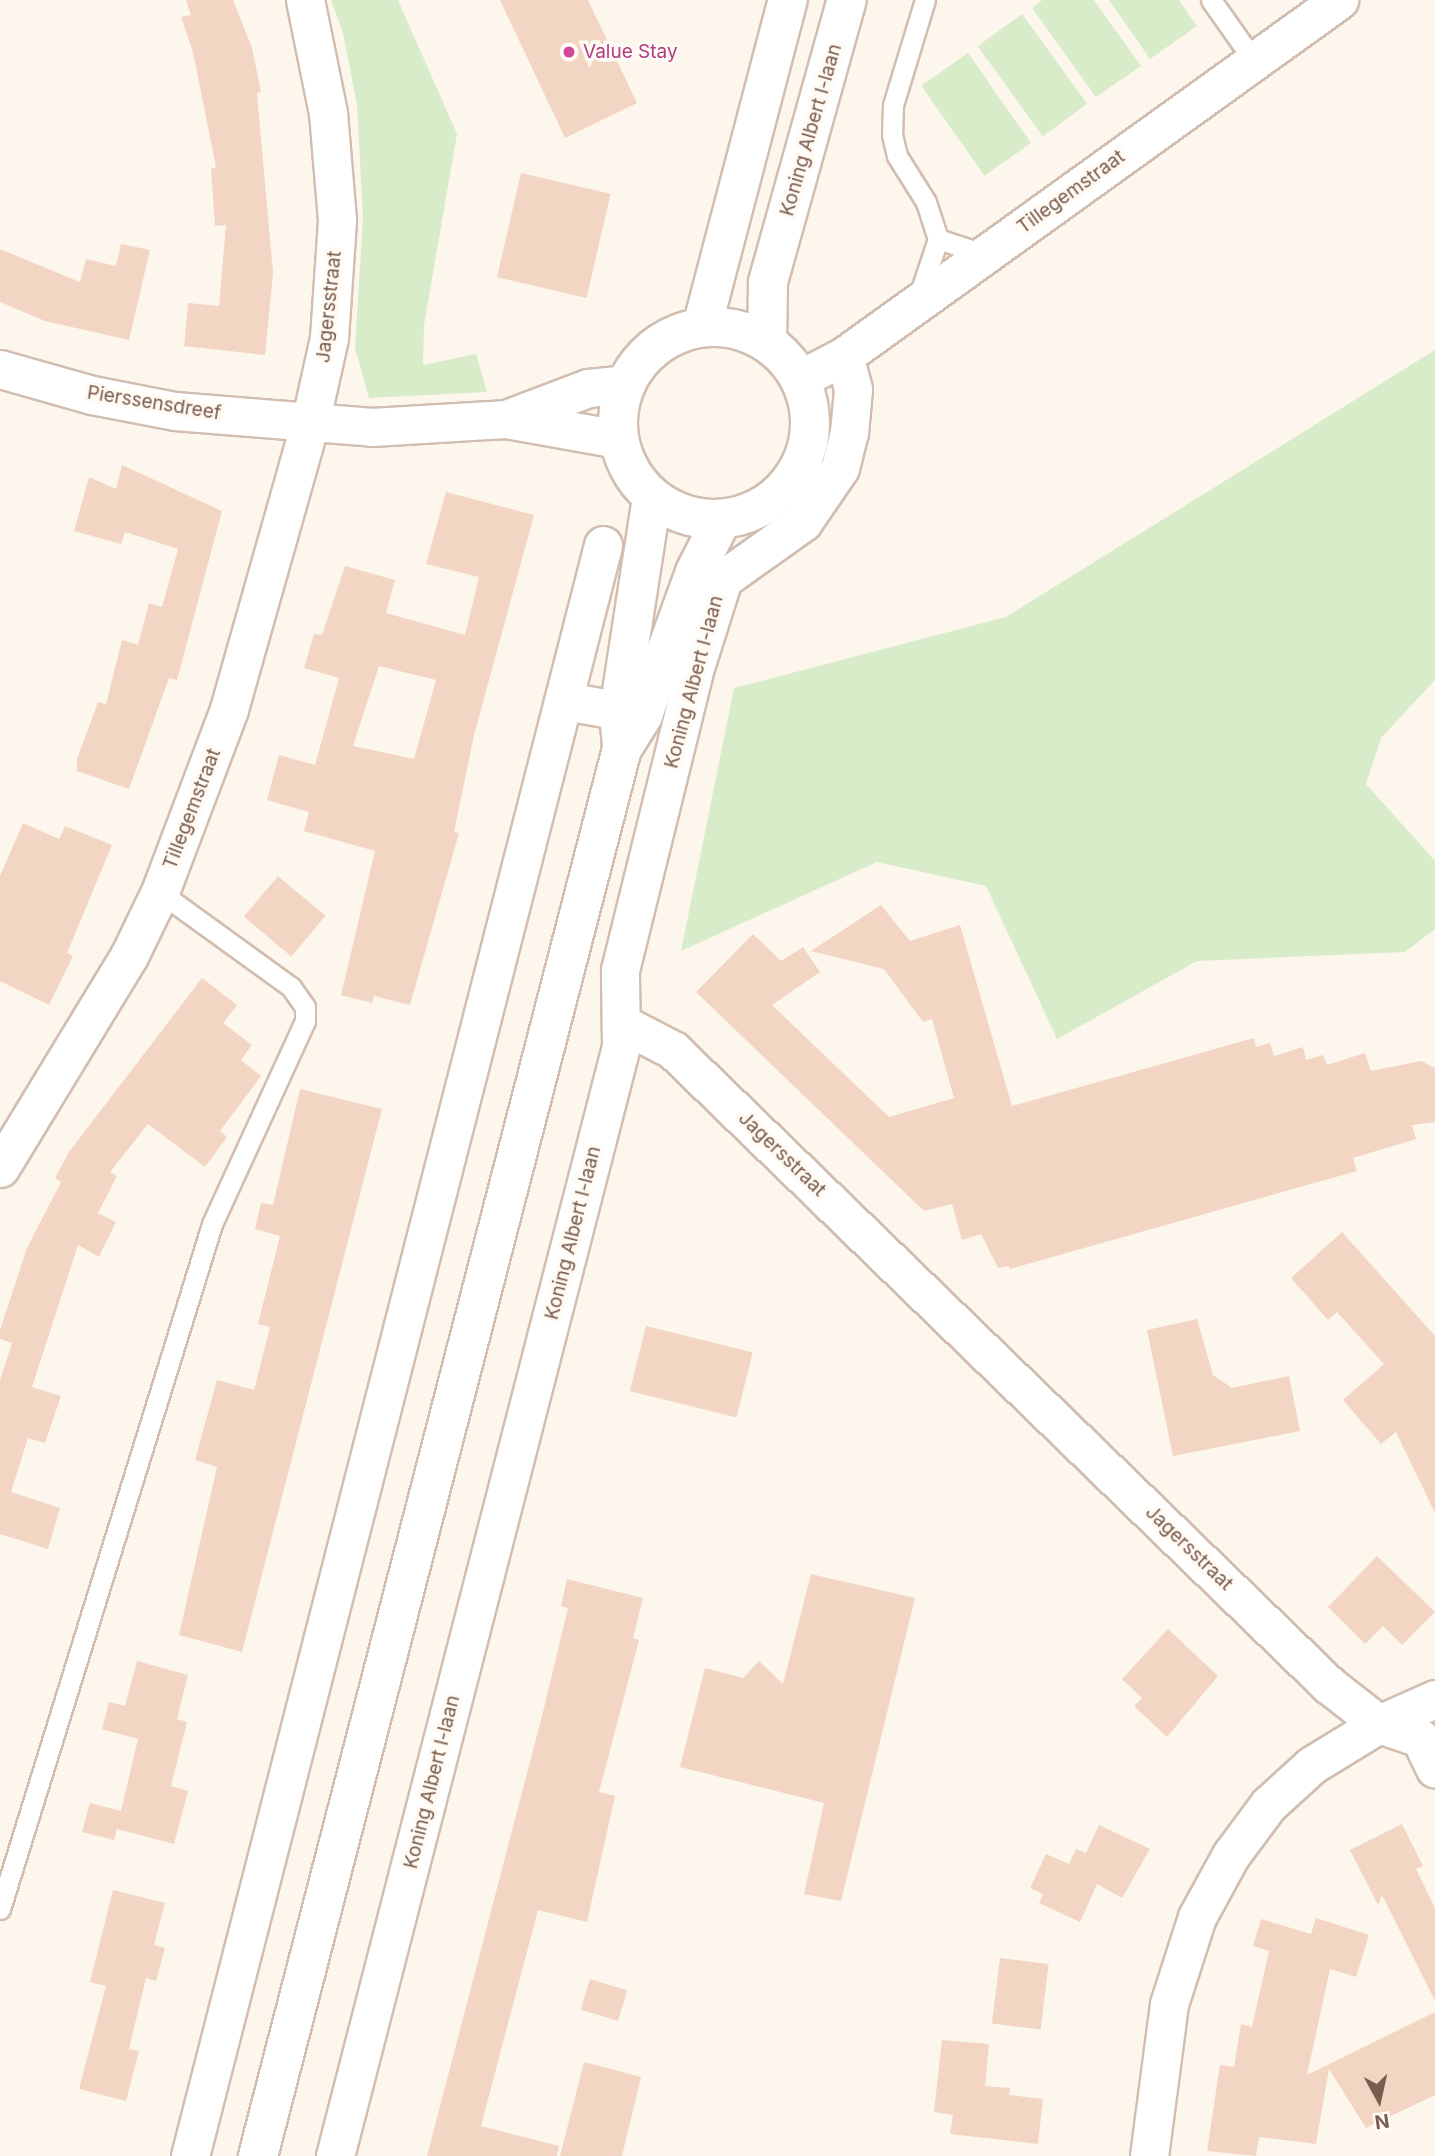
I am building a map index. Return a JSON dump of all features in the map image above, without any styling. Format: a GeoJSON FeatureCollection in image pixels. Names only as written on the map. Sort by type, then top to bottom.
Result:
{"type":"FeatureCollection","features":[{"type":"Feature","properties":{"kind":"main road"},"geometry":{"type":"LineString","coordinates":[[702,327],[788,0]]}},
{"type":"Feature","properties":{"kind":"main road","name":"Koning Albert I-laan"},"geometry":{"type":"LineString","coordinates":[[766,342],[768,282],[847,0]]}},
{"type":"Feature","properties":{"kind":"main road"},"geometry":{"type":"LineString","coordinates":[[702,327],[736,330],[766,342],[800,379],[809,404],[810,431],[798,469],[771,501],[722,519],[695,517],[652,498],[633,476],[618,439],[620,402],[625,384],[653,348],[702,327]]}},
{"type":"Feature","properties":{"kind":"main road","name":"Koning Albert I-laan"},"geometry":{"type":"LineString","coordinates":[[258,2156],[631,713],[652,498]]}},
{"type":"Feature","properties":{"kind":"main road","name":"Koning Albert I-laan"},"geometry":{"type":"LineString","coordinates":[[631,713],[722,519]]}},
{"type":"Feature","properties":{"kind":"street","name":"Jagersstraat"},"geometry":{"type":"LineString","coordinates":[[305,0],[328,113],[337,220],[329,338],[311,419]]}},
{"type":"Feature","properties":{"kind":"street","name":"Tillegemstraat"},"geometry":{"type":"LineString","coordinates":[[800,379],[844,356],[1339,0]]}},
{"type":"Feature","properties":{"kind":"street","name":"Koning Albert I-laan"},"geometry":{"type":"LineString","coordinates":[[335,2156],[621,1046],[623,1024],[620,970],[693,674],[723,579],[803,522],[840,468],[849,433],[853,389],[844,356]]}},
{"type":"Feature","properties":{"kind":"street","name":"Pierssensdreef"},"geometry":{"type":"LineString","coordinates":[[0,369],[92,395],[175,411],[311,419]]}},
{"type":"Feature","properties":{"kind":"street"},"geometry":{"type":"LineString","coordinates":[[506,419],[589,388],[625,384]]}},
{"type":"Feature","properties":{"kind":"street"},"geometry":{"type":"LineString","coordinates":[[311,419],[372,427],[506,419],[618,439]]}},
{"type":"Feature","properties":{"kind":"street","name":"Tillegemstraat"},"geometry":{"type":"LineString","coordinates":[[0,1168],[129,956],[160,892],[229,709],[311,419]]}},
{"type":"Feature","properties":{"kind":"street"},"geometry":{"type":"LineString","coordinates":[[190,2156],[603,545]]}},
{"type":"Feature","properties":{"kind":"street"},"geometry":{"type":"LineString","coordinates":[[565,701],[631,713]]}},
{"type":"Feature","properties":{"kind":"street","name":"Jagersstraat"},"geometry":{"type":"LineString","coordinates":[[623,1024],[673,1050],[1329,1685],[1378,1724]]}},
{"type":"Feature","properties":{"kind":"street"},"geometry":{"type":"LineString","coordinates":[[1149,2156],[1169,2004],[1197,1917],[1213,1886],[1247,1833],[1284,1788],[1312,1765],[1378,1724],[1435,1699]]}},
{"type":"Feature","properties":{"kind":"street"},"geometry":{"type":"LineString","coordinates":[[1378,1724],[1420,1738],[1435,1769]]}},
{"type":"Feature","properties":{"kind":"lane"},"geometry":{"type":"LineString","coordinates":[[916,303],[938,239],[926,202],[897,156],[892,135],[893,105],[925,0]]}},
{"type":"Feature","properties":{"kind":"lane"},"geometry":{"type":"LineString","coordinates":[[1211,0],[1254,61]]}},
{"type":"Feature","properties":{"kind":"lane"},"geometry":{"type":"LineString","coordinates":[[938,239],[984,254]]}},
{"type":"Feature","properties":{"kind":"lane"},"geometry":{"type":"LineString","coordinates":[[0,1909],[212,1224],[305,1021],[305,1007],[291,987],[160,892]]}},
{"type":"Feature","properties":{"kind":"green space"},"geometry":{"type":"Polygon","coordinates":[[[331,0],[398,0],[457,134],[424,325],[423,365],[476,354],[487,392],[369,398],[355,348],[363,217],[357,105],[343,33],[331,0]]]}},
{"type":"Feature","properties":{"kind":"green space"},"geometry":{"type":"Polygon","coordinates":[[[1042,0],[1094,0],[1141,66],[1096,97],[1032,8],[1042,0]]]}},
{"type":"Feature","properties":{"kind":"green space"},"geometry":{"type":"Polygon","coordinates":[[[1109,0],[1179,0],[1197,26],[1150,59],[1109,0]]]}},
{"type":"Feature","properties":{"kind":"green space"},"geometry":{"type":"Polygon","coordinates":[[[1022,14],[1087,104],[1043,136],[978,46],[1022,14]]]}},
{"type":"Feature","properties":{"kind":"green space"},"geometry":{"type":"Polygon","coordinates":[[[968,53],[1031,143],[984,176],[921,86],[968,53]]]}},
{"type":"Feature","properties":{"kind":"green space"},"geometry":{"type":"Polygon","coordinates":[[[1435,350],[1435,680],[1381,738],[1366,784],[1435,861],[1435,929],[1405,952],[1197,961],[1057,1039],[986,886],[877,862],[681,951],[734,688],[1006,617],[1435,350]]]}},
{"type":"Feature","properties":{"kind":"building"},"geometry":{"type":"Polygon","coordinates":[[[186,0],[233,0],[252,48],[261,92],[257,93],[273,273],[265,355],[184,346],[188,303],[219,306],[226,225],[215,226],[211,169],[216,167],[193,52],[181,17],[191,15],[186,0]]]}},
{"type":"Feature","properties":{"kind":"building","name":"Value Stay"},"geometry":{"type":"Polygon","coordinates":[[[500,0],[588,0],[637,103],[565,138],[500,0]]]}},
{"type":"Feature","properties":{"kind":"building"},"geometry":{"type":"Polygon","coordinates":[[[521,173],[611,194],[587,298],[497,277],[521,173]]]}},
{"type":"Feature","properties":{"kind":"building"},"geometry":{"type":"Polygon","coordinates":[[[121,244],[150,250],[129,340],[45,321],[0,302],[0,249],[80,282],[86,259],[116,266],[121,244]]]}},
{"type":"Feature","properties":{"kind":"building"},"geometry":{"type":"Polygon","coordinates":[[[122,465],[222,511],[177,680],[169,678],[129,789],[77,771],[77,759],[98,702],[106,704],[122,640],[138,645],[149,603],[162,607],[178,549],[125,532],[121,544],[74,531],[89,477],[116,489],[122,465]]]}},
{"type":"Feature","properties":{"kind":"building"},"geometry":{"type":"Polygon","coordinates":[[[446,492],[534,515],[474,735],[454,832],[459,833],[410,1005],[374,996],[372,1003],[341,995],[375,851],[304,831],[309,812],[267,800],[279,755],[315,765],[339,678],[304,668],[314,634],[322,635],[345,566],[395,580],[386,613],[465,635],[479,577],[426,564],[446,492]],[[379,666],[353,746],[414,759],[436,680],[379,666]]]}},
{"type":"Feature","properties":{"kind":"building"},"geometry":{"type":"Polygon","coordinates":[[[23,823],[59,839],[65,826],[112,845],[67,953],[73,956],[49,1005],[0,981],[0,876],[23,823]]]}},
{"type":"Feature","properties":{"kind":"building"},"geometry":{"type":"Polygon","coordinates":[[[278,876],[325,916],[291,956],[244,917],[278,876]]]}},
{"type":"Feature","properties":{"kind":"building"},"geometry":{"type":"Polygon","coordinates":[[[881,905],[910,941],[960,925],[1012,1106],[1254,1038],[1256,1047],[1270,1043],[1274,1056],[1303,1047],[1306,1060],[1323,1055],[1327,1065],[1365,1053],[1371,1071],[1421,1061],[1435,1068],[1435,1122],[1412,1125],[1416,1139],[1353,1158],[1357,1171],[1010,1269],[1009,1266],[998,1268],[981,1234],[962,1240],[952,1204],[924,1211],[696,992],[753,934],[781,961],[803,947],[820,972],[772,1005],[889,1117],[954,1098],[932,1019],[923,1022],[884,969],[811,951],[881,905]]]}},
{"type":"Feature","properties":{"kind":"building"},"geometry":{"type":"Polygon","coordinates":[[[202,978],[237,1005],[223,1023],[252,1045],[241,1060],[261,1076],[220,1131],[227,1137],[205,1167],[148,1124],[110,1172],[117,1176],[98,1213],[116,1222],[99,1257],[78,1245],[32,1387],[61,1396],[45,1443],[28,1438],[11,1492],[60,1508],[48,1549],[0,1534],[0,1380],[12,1343],[0,1339],[0,1330],[27,1248],[61,1182],[55,1178],[69,1152],[202,978]]]}},
{"type":"Feature","properties":{"kind":"building"},"geometry":{"type":"Polygon","coordinates":[[[300,1089],[382,1109],[242,1652],[179,1635],[217,1467],[195,1460],[217,1380],[254,1390],[270,1327],[258,1324],[280,1236],[255,1229],[261,1203],[273,1205],[300,1089]]]}},
{"type":"Feature","properties":{"kind":"building"},"geometry":{"type":"Polygon","coordinates":[[[1342,1232],[1435,1336],[1435,1513],[1396,1432],[1381,1444],[1343,1400],[1384,1364],[1337,1312],[1328,1320],[1291,1278],[1342,1232]]]}},
{"type":"Feature","properties":{"kind":"building"},"geometry":{"type":"Polygon","coordinates":[[[1197,1319],[1213,1375],[1232,1388],[1289,1376],[1300,1431],[1173,1456],[1147,1330],[1197,1319]]]}},
{"type":"Feature","properties":{"kind":"building"},"geometry":{"type":"Polygon","coordinates":[[[646,1326],[753,1353],[737,1418],[630,1391],[646,1326]]]}},
{"type":"Feature","properties":{"kind":"building"},"geometry":{"type":"Polygon","coordinates":[[[1377,1556],[1435,1612],[1402,1645],[1383,1626],[1365,1644],[1328,1607],[1377,1556]]]}},
{"type":"Feature","properties":{"kind":"building"},"geometry":{"type":"Polygon","coordinates":[[[811,1574],[915,1598],[841,1901],[804,1894],[824,1803],[680,1767],[705,1668],[743,1678],[759,1661],[783,1684],[811,1574]]]}},
{"type":"Feature","properties":{"kind":"building"},"geometry":{"type":"Polygon","coordinates":[[[567,1579],[643,1598],[633,1638],[639,1640],[599,1792],[615,1796],[587,1922],[538,1910],[481,2126],[559,2146],[557,2156],[427,2156],[542,1716],[568,1608],[561,1606],[567,1579]]]}},
{"type":"Feature","properties":{"kind":"building"},"geometry":{"type":"Polygon","coordinates":[[[1168,1629],[1218,1676],[1167,1737],[1134,1706],[1142,1698],[1122,1679],[1168,1629]]]}},
{"type":"Feature","properties":{"kind":"building"},"geometry":{"type":"Polygon","coordinates":[[[137,1661],[188,1675],[177,1719],[187,1722],[171,1786],[188,1791],[174,1844],[117,1829],[114,1840],[82,1832],[90,1803],[121,1811],[138,1739],[102,1729],[109,1702],[125,1706],[137,1661]]]}},
{"type":"Feature","properties":{"kind":"building"},"geometry":{"type":"Polygon","coordinates":[[[1402,1824],[1423,1866],[1416,1869],[1435,1908],[1435,2001],[1382,1895],[1378,1905],[1350,1850],[1402,1824]]]}},
{"type":"Feature","properties":{"kind":"building"},"geometry":{"type":"Polygon","coordinates":[[[1099,1825],[1150,1849],[1122,1898],[1097,1884],[1080,1922],[1039,1903],[1043,1894],[1030,1888],[1046,1854],[1069,1864],[1076,1849],[1086,1853],[1099,1825]]]}},
{"type":"Feature","properties":{"kind":"building"},"geometry":{"type":"Polygon","coordinates":[[[113,1890],[165,1903],[154,1945],[165,1948],[156,1981],[146,1978],[129,2049],[139,2051],[126,2101],[79,2089],[106,1986],[90,1982],[113,1890]]]}},
{"type":"Feature","properties":{"kind":"building"},"geometry":{"type":"Polygon","coordinates":[[[1316,1918],[1369,1935],[1356,1977],[1330,1969],[1307,2075],[1435,2012],[1435,2095],[1366,2128],[1329,2069],[1316,2144],[1259,2137],[1256,2156],[1207,2151],[1220,2065],[1234,2067],[1241,2024],[1252,2027],[1269,1951],[1253,1946],[1261,1919],[1311,1934],[1316,1918]]]}},
{"type":"Feature","properties":{"kind":"building"},"geometry":{"type":"Polygon","coordinates":[[[1000,1958],[1049,1964],[1041,2029],[992,2024],[1000,1958]]]}},
{"type":"Feature","properties":{"kind":"building"},"geometry":{"type":"Polygon","coordinates":[[[590,1979],[627,1990],[618,2021],[581,2010],[590,1979]]]}},
{"type":"Feature","properties":{"kind":"building"},"geometry":{"type":"Polygon","coordinates":[[[942,2040],[989,2044],[985,2086],[1010,2088],[1009,2095],[1043,2099],[1038,2144],[950,2134],[953,2115],[934,2112],[942,2040]]]}},
{"type":"Feature","properties":{"kind":"building"},"geometry":{"type":"Polygon","coordinates":[[[584,2062],[641,2077],[622,2156],[560,2156],[584,2062]]]}},
{"type":"Feature","properties":{"kind":"place","name":"Value Stay"},"geometry":{"type":"Point","coordinates":[569,52]}}]}
